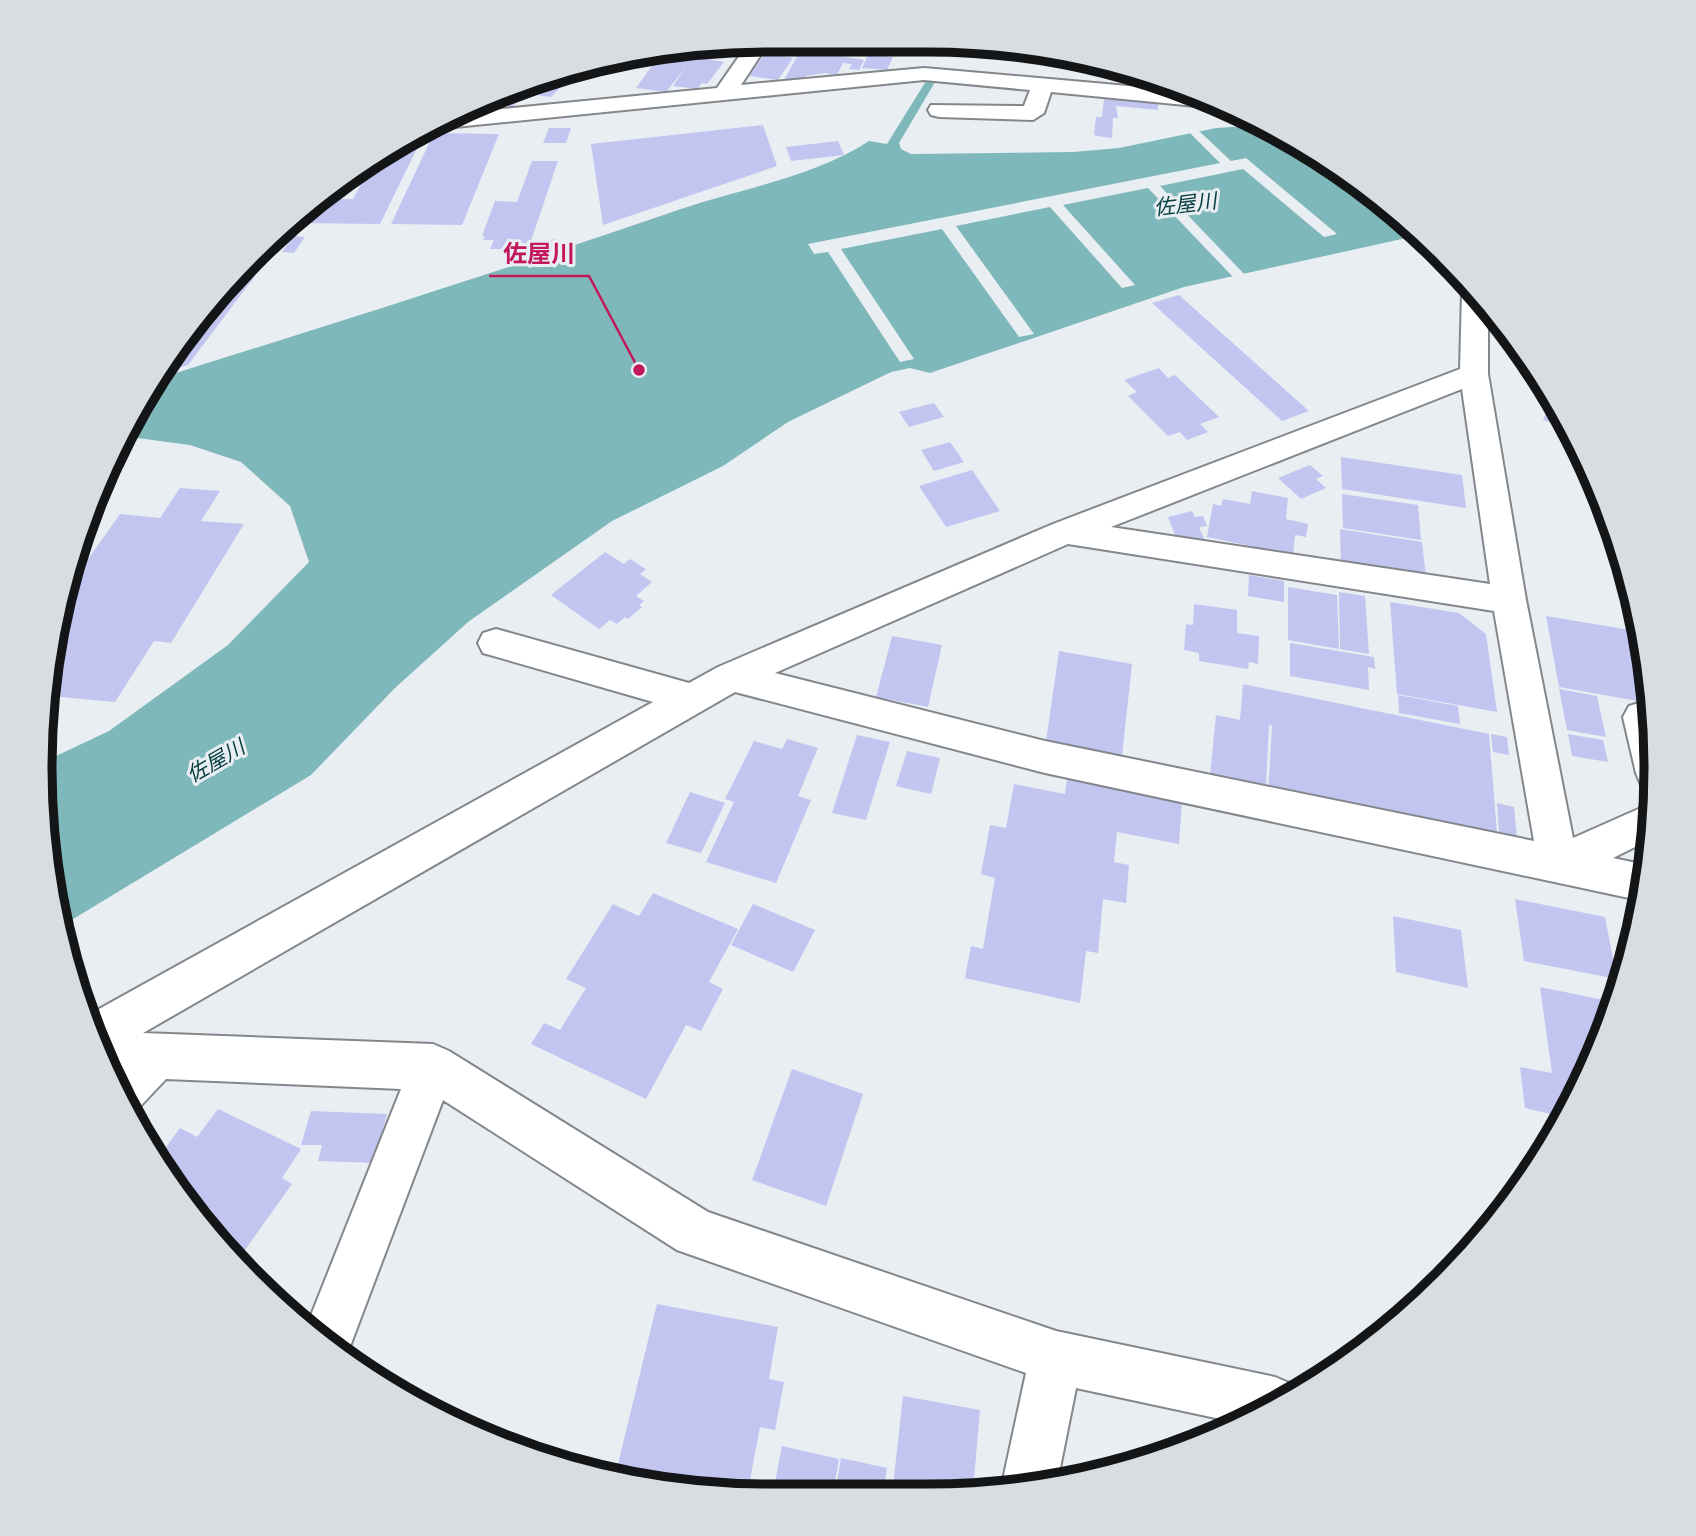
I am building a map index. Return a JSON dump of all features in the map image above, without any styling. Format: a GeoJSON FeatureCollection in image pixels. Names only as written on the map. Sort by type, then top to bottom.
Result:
{"type":"FeatureCollection","features":[{"type":"Feature","properties":{"kind":"street"},"geometry":{"type":"LineString","coordinates":[[723,95],[752,53]]}},
{"type":"Feature","properties":{"kind":"street"},"geometry":{"type":"LineString","coordinates":[[939,110],[1033,113],[1038,62]]}},
{"type":"Feature","properties":{"kind":"street"},"geometry":{"type":"LineString","coordinates":[[473,117],[924,74],[1177,97]]}},
{"type":"Feature","properties":{"kind":"street"},"geometry":{"type":"LineString","coordinates":[[1475,307],[1474,374],[1509,600],[1558,864]]}},
{"type":"Feature","properties":{"kind":"street"},"geometry":{"type":"LineString","coordinates":[[103,1031],[731,677],[1065,532],[1474,374]]}},
{"type":"Feature","properties":{"kind":"street"},"geometry":{"type":"LineString","coordinates":[[1065,532],[1509,600]]}},
{"type":"Feature","properties":{"kind":"street"},"geometry":{"type":"LineString","coordinates":[[496,643],[692,699]]}},
{"type":"Feature","properties":{"kind":"street"},"geometry":{"type":"LineString","coordinates":[[731,677],[1045,757],[1634,881]]}},
{"type":"Feature","properties":{"kind":"street"},"geometry":{"type":"LineString","coordinates":[[1558,864],[1641,825]]}},
{"type":"Feature","properties":{"kind":"street"},"geometry":{"type":"LineString","coordinates":[[113,1054],[433,1067],[695,1232],[1056,1357],[1261,1401]]}},
{"type":"Feature","properties":{"kind":"street"},"geometry":{"type":"LineString","coordinates":[[128,1088],[156,1056]]}},
{"type":"Feature","properties":{"kind":"street"},"geometry":{"type":"LineString","coordinates":[[329,1334],[433,1067]]}},
{"type":"Feature","properties":{"kind":"street"},"geometry":{"type":"LineString","coordinates":[[1030,1476],[1056,1357]]}},
{"type":"Feature","properties":{"kind":"water"},"geometry":{"type":"Polygon","coordinates":[[[926,81],[935,82],[899,143],[901,149],[911,154],[1073,152],[1119,148],[1216,128],[1244,126],[1326,173],[1364,200],[1408,238],[1184,287],[930,373],[910,368],[891,372],[788,422],[723,466],[612,521],[468,622],[395,688],[311,775],[69,921],[54,815],[52,758],[109,731],[228,645],[309,562],[290,506],[241,462],[190,445],[134,438],[170,375],[485,275],[681,209],[802,173],[869,141],[887,144],[926,81]]]}},
{"type":"Feature","properties":{"kind":"pier"},"geometry":{"type":"Polygon","coordinates":[[[1197,129],[1231,161],[1246,158],[1337,234],[1324,237],[1243,169],[1160,186],[1246,276],[1234,278],[1148,188],[1063,205],[1135,285],[1122,288],[1050,207],[956,226],[1034,334],[1019,337],[942,229],[841,249],[914,359],[900,362],[828,252],[814,254],[808,244],[1220,163],[1188,131],[1197,129]]]}},
{"type":"Feature","properties":{"kind":"building"},"geometry":{"type":"Polygon","coordinates":[[[799,52],[864,60],[859,70],[849,69],[852,64],[843,63],[837,75],[825,73],[806,76],[804,79],[784,80],[799,52]]]}},
{"type":"Feature","properties":{"kind":"building"},"geometry":{"type":"Polygon","coordinates":[[[884,52],[918,52],[916,56],[884,52]]]}},
{"type":"Feature","properties":{"kind":"building"},"geometry":{"type":"Polygon","coordinates":[[[766,53],[793,58],[778,80],[749,76],[766,53]]]}},
{"type":"Feature","properties":{"kind":"building"},"geometry":{"type":"Polygon","coordinates":[[[868,55],[893,57],[887,70],[862,68],[868,55]]]}},
{"type":"Feature","properties":{"kind":"building"},"geometry":{"type":"Polygon","coordinates":[[[693,57],[724,62],[707,84],[702,83],[697,89],[673,86],[686,67],[666,92],[636,88],[654,63],[651,63],[693,57]]]}},
{"type":"Feature","properties":{"kind":"building"},"geometry":{"type":"Polygon","coordinates":[[[565,82],[551,97],[528,94],[565,82]]]}},
{"type":"Feature","properties":{"kind":"building"},"geometry":{"type":"Polygon","coordinates":[[[522,96],[512,107],[499,105],[522,96]]]}},
{"type":"Feature","properties":{"kind":"building"},"geometry":{"type":"Polygon","coordinates":[[[1104,99],[1158,103],[1158,110],[1116,106],[1118,118],[1113,118],[1112,138],[1103,137],[1094,135],[1096,117],[1102,117],[1104,99]]]}},
{"type":"Feature","properties":{"kind":"building"},"geometry":{"type":"Polygon","coordinates":[[[763,125],[777,166],[603,225],[591,144],[763,125]]]}},
{"type":"Feature","properties":{"kind":"building"},"geometry":{"type":"Polygon","coordinates":[[[549,128],[571,128],[566,143],[543,143],[549,128]]]}},
{"type":"Feature","properties":{"kind":"building"},"geometry":{"type":"Polygon","coordinates":[[[439,133],[499,134],[462,225],[391,224],[432,136],[439,133]]]}},
{"type":"Feature","properties":{"kind":"building"},"geometry":{"type":"Polygon","coordinates":[[[838,141],[844,155],[791,161],[786,147],[838,141]]]}},
{"type":"Feature","properties":{"kind":"building"},"geometry":{"type":"Polygon","coordinates":[[[420,143],[380,224],[304,223],[333,199],[353,199],[366,176],[420,143]]]}},
{"type":"Feature","properties":{"kind":"building"},"geometry":{"type":"Polygon","coordinates":[[[532,161],[558,161],[530,244],[510,244],[508,249],[490,249],[494,240],[483,240],[485,236],[482,236],[495,201],[517,202],[532,161]]]}},
{"type":"Feature","properties":{"kind":"building"},"geometry":{"type":"Polygon","coordinates":[[[294,236],[305,237],[294,253],[282,252],[294,236]]]}},
{"type":"Feature","properties":{"kind":"building"},"geometry":{"type":"Polygon","coordinates":[[[555,239],[562,246],[545,252],[538,244],[555,239]]]}},
{"type":"Feature","properties":{"kind":"building"},"geometry":{"type":"Polygon","coordinates":[[[275,250],[188,365],[174,369],[230,296],[275,250]]]}},
{"type":"Feature","properties":{"kind":"building"},"geometry":{"type":"Polygon","coordinates":[[[1179,295],[1309,411],[1282,421],[1152,303],[1179,295]]]}},
{"type":"Feature","properties":{"kind":"building"},"geometry":{"type":"Polygon","coordinates":[[[1159,368],[1168,378],[1175,375],[1219,417],[1200,424],[1208,432],[1187,440],[1180,432],[1168,436],[1128,396],[1137,392],[1124,380],[1159,368]]]}},
{"type":"Feature","properties":{"kind":"building"},"geometry":{"type":"Polygon","coordinates":[[[934,403],[944,417],[909,427],[899,412],[934,403]]]}},
{"type":"Feature","properties":{"kind":"building"},"geometry":{"type":"Polygon","coordinates":[[[1548,409],[1555,424],[1543,420],[1548,409]]]}},
{"type":"Feature","properties":{"kind":"building"},"geometry":{"type":"Polygon","coordinates":[[[950,442],[964,462],[934,471],[921,450],[950,442]]]}},
{"type":"Feature","properties":{"kind":"building"},"geometry":{"type":"Polygon","coordinates":[[[1341,457],[1462,475],[1466,508],[1342,489],[1341,457]]]}},
{"type":"Feature","properties":{"kind":"building"},"geometry":{"type":"Polygon","coordinates":[[[1310,465],[1323,476],[1316,479],[1326,488],[1301,499],[1278,478],[1310,465]]]}},
{"type":"Feature","properties":{"kind":"building"},"geometry":{"type":"Polygon","coordinates":[[[972,470],[1000,511],[946,527],[919,486],[972,470]]]}},
{"type":"Feature","properties":{"kind":"building"},"geometry":{"type":"Polygon","coordinates":[[[180,488],[220,491],[201,521],[244,524],[171,643],[154,641],[115,702],[57,697],[66,628],[81,569],[120,514],[160,518],[180,488]]]}},
{"type":"Feature","properties":{"kind":"building"},"geometry":{"type":"Polygon","coordinates":[[[1252,491],[1288,498],[1286,519],[1308,524],[1306,537],[1295,535],[1293,555],[1207,537],[1213,504],[1221,506],[1223,499],[1250,504],[1252,491]]]}},
{"type":"Feature","properties":{"kind":"building"},"geometry":{"type":"Polygon","coordinates":[[[1342,494],[1418,505],[1421,540],[1343,528],[1342,494]]]}},
{"type":"Feature","properties":{"kind":"building"},"geometry":{"type":"Polygon","coordinates":[[[1192,511],[1195,517],[1203,516],[1207,526],[1199,527],[1206,543],[1177,540],[1168,517],[1192,511]]]}},
{"type":"Feature","properties":{"kind":"building"},"geometry":{"type":"Polygon","coordinates":[[[1340,529],[1422,542],[1426,577],[1341,564],[1340,529]]]}},
{"type":"Feature","properties":{"kind":"building"},"geometry":{"type":"Polygon","coordinates":[[[605,552],[624,564],[630,559],[646,569],[640,574],[652,582],[636,596],[644,601],[639,605],[642,607],[628,619],[625,617],[617,624],[610,620],[599,629],[551,595],[605,552]]]}},
{"type":"Feature","properties":{"kind":"building"},"geometry":{"type":"Polygon","coordinates":[[[1249,575],[1284,581],[1284,602],[1248,596],[1249,575]]]}},
{"type":"Feature","properties":{"kind":"building"},"geometry":{"type":"Polygon","coordinates":[[[1288,587],[1337,595],[1339,649],[1288,640],[1288,587]]]}},
{"type":"Feature","properties":{"kind":"building"},"geometry":{"type":"Polygon","coordinates":[[[1339,592],[1365,596],[1369,654],[1340,649],[1339,592]]]}},
{"type":"Feature","properties":{"kind":"building"},"geometry":{"type":"Polygon","coordinates":[[[1390,602],[1459,613],[1486,634],[1497,712],[1397,694],[1390,602]]]}},
{"type":"Feature","properties":{"kind":"building"},"geometry":{"type":"Polygon","coordinates":[[[1194,604],[1237,610],[1237,633],[1259,636],[1258,664],[1249,662],[1248,669],[1199,661],[1199,653],[1184,650],[1186,624],[1193,625],[1194,604]]]}},
{"type":"Feature","properties":{"kind":"building"},"geometry":{"type":"Polygon","coordinates":[[[1546,616],[1630,630],[1640,701],[1559,687],[1546,616]]]}},
{"type":"Feature","properties":{"kind":"building"},"geometry":{"type":"Polygon","coordinates":[[[892,636],[942,645],[928,707],[876,697],[892,636]]]}},
{"type":"Feature","properties":{"kind":"building"},"geometry":{"type":"Polygon","coordinates":[[[1290,643],[1374,657],[1375,669],[1368,667],[1369,690],[1290,676],[1290,643]]]}},
{"type":"Feature","properties":{"kind":"building"},"geometry":{"type":"Polygon","coordinates":[[[1059,651],[1132,664],[1122,756],[1046,741],[1059,651]]]}},
{"type":"Feature","properties":{"kind":"building"},"geometry":{"type":"Polygon","coordinates":[[[1243,684],[1489,734],[1498,845],[1268,794],[1272,726],[1269,725],[1266,787],[1210,775],[1216,715],[1240,720],[1243,684]]]}},
{"type":"Feature","properties":{"kind":"building"},"geometry":{"type":"Polygon","coordinates":[[[1559,689],[1597,696],[1606,737],[1567,730],[1559,689]]]}},
{"type":"Feature","properties":{"kind":"building"},"geometry":{"type":"Polygon","coordinates":[[[1398,695],[1458,706],[1460,724],[1399,713],[1398,695]]]}},
{"type":"Feature","properties":{"kind":"building"},"geometry":{"type":"Polygon","coordinates":[[[1491,734],[1507,737],[1509,755],[1493,752],[1491,734]]]}},
{"type":"Feature","properties":{"kind":"building"},"geometry":{"type":"Polygon","coordinates":[[[1568,734],[1603,740],[1608,762],[1572,756],[1568,734]]]}},
{"type":"Feature","properties":{"kind":"building"},"geometry":{"type":"Polygon","coordinates":[[[857,735],[890,742],[866,820],[832,813],[857,735]]]}},
{"type":"Feature","properties":{"kind":"building"},"geometry":{"type":"Polygon","coordinates":[[[787,739],[818,748],[798,796],[811,800],[776,883],[706,862],[734,802],[725,799],[754,741],[782,749],[787,739]]]}},
{"type":"Feature","properties":{"kind":"building"},"geometry":{"type":"Polygon","coordinates":[[[907,751],[940,758],[931,794],[896,786],[907,751]]]}},
{"type":"Feature","properties":{"kind":"building"},"geometry":{"type":"Polygon","coordinates":[[[1067,778],[1182,800],[1179,844],[1117,832],[1114,862],[1129,865],[1126,903],[1103,899],[1098,953],[1086,951],[1080,1003],[965,978],[971,946],[983,949],[995,878],[981,874],[990,825],[1006,828],[1014,784],[1065,794],[1067,778]]]}},
{"type":"Feature","properties":{"kind":"building"},"geometry":{"type":"Polygon","coordinates":[[[690,792],[725,803],[701,853],[666,843],[690,792]]]}},
{"type":"Feature","properties":{"kind":"building"},"geometry":{"type":"Polygon","coordinates":[[[1497,803],[1514,807],[1517,837],[1499,832],[1497,803]]]}},
{"type":"Feature","properties":{"kind":"building"},"geometry":{"type":"Polygon","coordinates":[[[653,893],[738,929],[709,982],[723,989],[701,1031],[686,1025],[646,1099],[531,1044],[544,1023],[560,1030],[586,988],[566,979],[613,904],[639,916],[653,893]]]}},
{"type":"Feature","properties":{"kind":"building"},"geometry":{"type":"Polygon","coordinates":[[[1515,899],[1605,917],[1615,968],[1612,978],[1524,961],[1515,899]]]}},
{"type":"Feature","properties":{"kind":"building"},"geometry":{"type":"Polygon","coordinates":[[[753,904],[815,930],[793,972],[731,945],[753,904]]]}},
{"type":"Feature","properties":{"kind":"building"},"geometry":{"type":"Polygon","coordinates":[[[1393,916],[1461,930],[1468,988],[1396,972],[1393,916]]]}},
{"type":"Feature","properties":{"kind":"building"},"geometry":{"type":"Polygon","coordinates":[[[1540,987],[1605,1000],[1589,1042],[1554,1115],[1525,1108],[1520,1067],[1552,1073],[1540,987]]]}},
{"type":"Feature","properties":{"kind":"building"},"geometry":{"type":"Polygon","coordinates":[[[792,1069],[863,1094],[826,1206],[752,1180],[792,1069]]]}},
{"type":"Feature","properties":{"kind":"building"},"geometry":{"type":"Polygon","coordinates":[[[218,1109],[301,1149],[282,1178],[292,1184],[243,1253],[200,1204],[163,1151],[180,1128],[197,1137],[218,1109]]]}},
{"type":"Feature","properties":{"kind":"building"},"geometry":{"type":"Polygon","coordinates":[[[311,1111],[387,1114],[374,1163],[318,1161],[322,1145],[301,1145],[311,1111]]]}},
{"type":"Feature","properties":{"kind":"building"},"geometry":{"type":"Polygon","coordinates":[[[657,1304],[778,1327],[769,1379],[784,1382],[775,1430],[760,1427],[749,1483],[675,1477],[617,1467],[657,1304]]]}},
{"type":"Feature","properties":{"kind":"building"},"geometry":{"type":"Polygon","coordinates":[[[903,1396],[980,1410],[974,1482],[893,1484],[903,1396]]]}},
{"type":"Feature","properties":{"kind":"building"},"geometry":{"type":"Polygon","coordinates":[[[782,1446],[839,1459],[835,1484],[775,1484],[782,1446]]]}},
{"type":"Feature","properties":{"kind":"building"},"geometry":{"type":"Polygon","coordinates":[[[841,1458],[887,1468],[885,1484],[837,1484],[841,1458]]]}},
{"type":"Feature","properties":{"kind":"place","name":"佐屋川"},"geometry":{"type":"Point","coordinates":[639,370]}}]}
